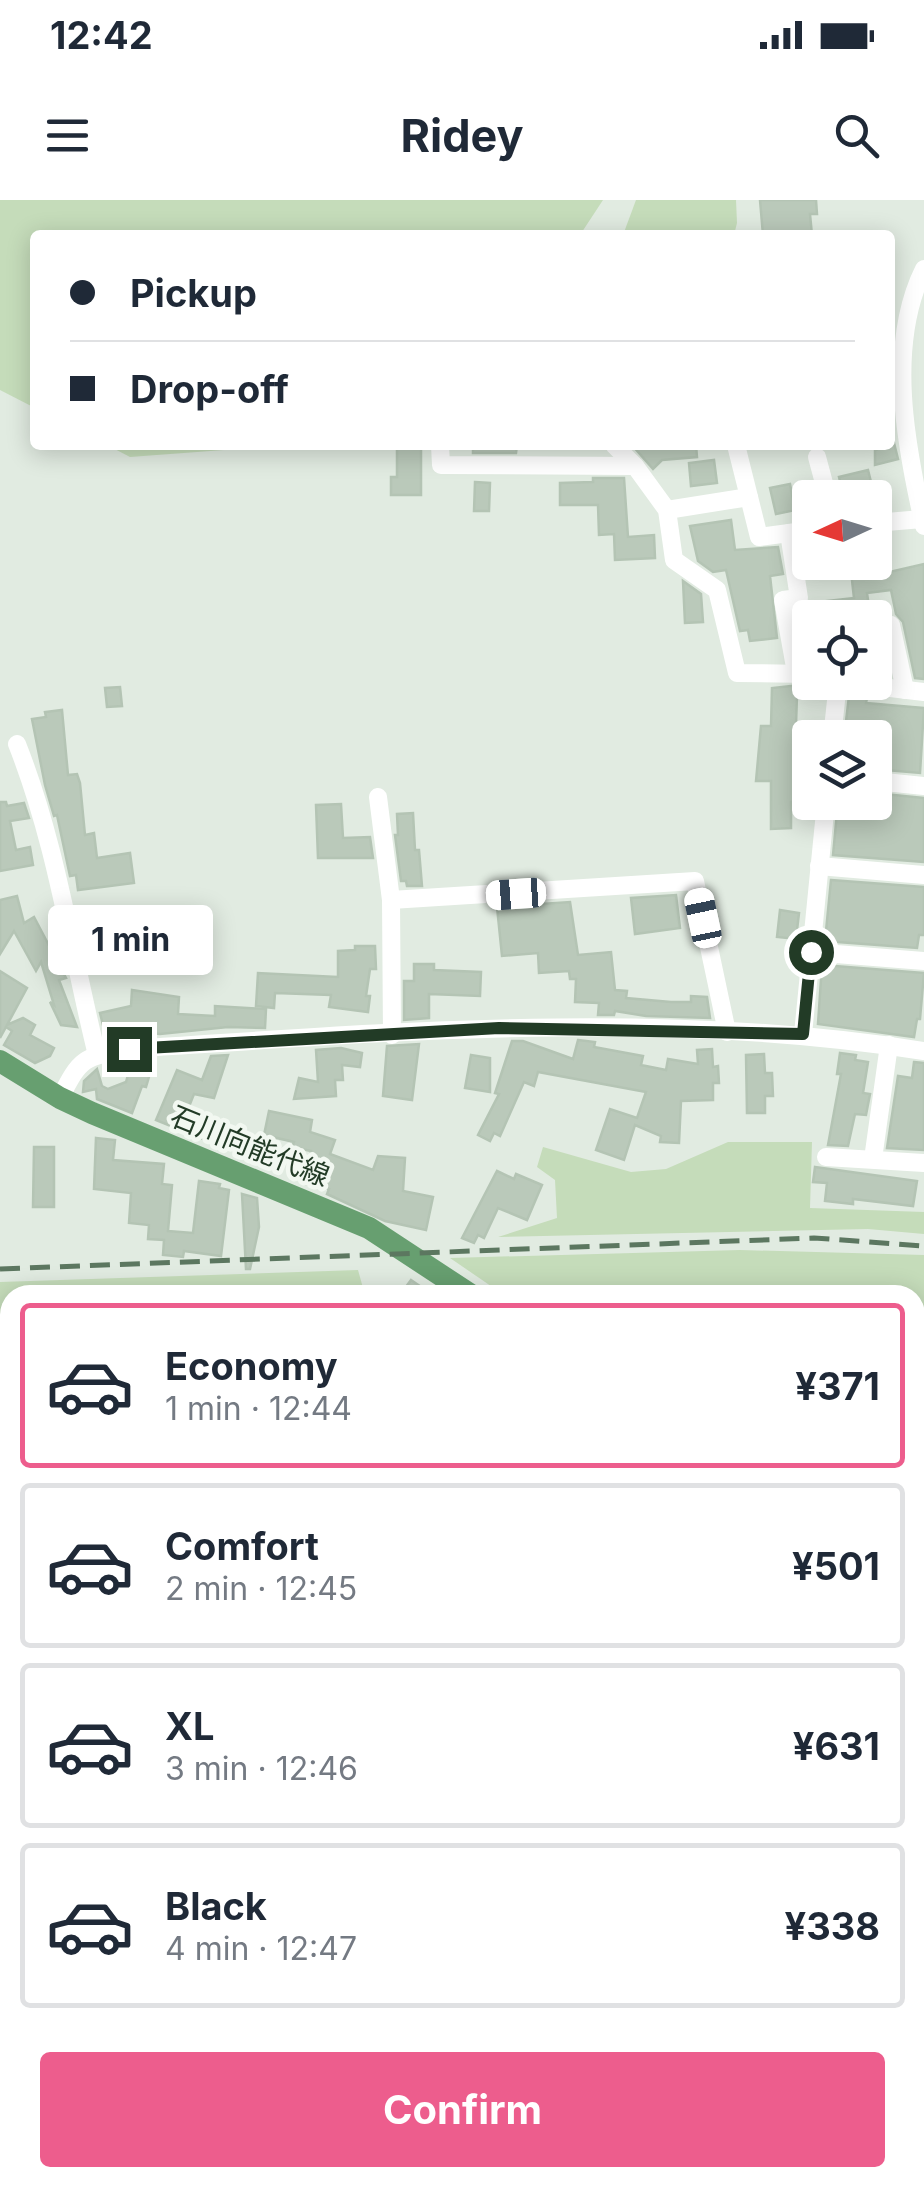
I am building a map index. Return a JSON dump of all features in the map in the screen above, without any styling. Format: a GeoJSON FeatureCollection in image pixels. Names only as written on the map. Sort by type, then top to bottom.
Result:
{"type":"FeatureCollection","features":[{"type":"Feature","properties":{"kind":"main road","name":"石川向能代線"},"geometry":{"type":"LineString","coordinates":[[0,1061],[60,1098],[369,1228],[456,1285]]}},
{"type":"Feature","properties":{"kind":"street"},"geometry":{"type":"LineString","coordinates":[[892,523],[923,522],[897,408],[916,286],[924,269]]}},
{"type":"Feature","properties":{"kind":"street"},"geometry":{"type":"LineString","coordinates":[[440,450],[441,465],[635,466]]}},
{"type":"Feature","properties":{"kind":"street"},"geometry":{"type":"LineString","coordinates":[[619,450],[667,510],[674,560],[717,590],[737,673],[792,674]]}},
{"type":"Feature","properties":{"kind":"street"},"geometry":{"type":"LineString","coordinates":[[737,450],[759,537],[792,533]]}},
{"type":"Feature","properties":{"kind":"street"},"geometry":{"type":"LineString","coordinates":[[817,456],[823,480]]}},
{"type":"Feature","properties":{"kind":"street"},"geometry":{"type":"LineString","coordinates":[[667,510],[749,497]]}},
{"type":"Feature","properties":{"kind":"street"},"geometry":{"type":"LineString","coordinates":[[789,533],[799,598],[784,600],[792,631]]}},
{"type":"Feature","properties":{"kind":"street"},"geometry":{"type":"LineString","coordinates":[[892,628],[914,691]]}},
{"type":"Feature","properties":{"kind":"street"},"geometry":{"type":"LineString","coordinates":[[17,744],[36,792],[62,890],[97,1055]]}},
{"type":"Feature","properties":{"kind":"street"},"geometry":{"type":"LineString","coordinates":[[892,783],[924,786]]}},
{"type":"Feature","properties":{"kind":"street"},"geometry":{"type":"LineString","coordinates":[[378,797],[391,900],[392,1035]]}},
{"type":"Feature","properties":{"kind":"street"},"geometry":{"type":"LineString","coordinates":[[803,1034],[824,820]]}},
{"type":"Feature","properties":{"kind":"street"},"geometry":{"type":"LineString","coordinates":[[819,866],[924,874]]}},
{"type":"Feature","properties":{"kind":"street"},"geometry":{"type":"LineString","coordinates":[[391,900],[695,881],[727,1032]]}},
{"type":"Feature","properties":{"kind":"street"},"geometry":{"type":"LineString","coordinates":[[811,952],[924,961]]}},
{"type":"Feature","properties":{"kind":"street"},"geometry":{"type":"LineString","coordinates":[[60,1098],[78,1063],[129,1049],[499,1028],[803,1034],[924,1051]]}},
{"type":"Feature","properties":{"kind":"street"},"geometry":{"type":"LineString","coordinates":[[873,1159],[890,1046]]}},
{"type":"Feature","properties":{"kind":"street"},"geometry":{"type":"LineString","coordinates":[[826,1158],[924,1164]]}},
{"type":"Feature","properties":{"kind":"shaded area"},"geometry":{"type":"Polygon","coordinates":[[[0,200],[603,200],[583,230],[30,230],[30,405],[0,390],[0,200]]]}},
{"type":"Feature","properties":{"kind":"shaded area"},"geometry":{"type":"Polygon","coordinates":[[[636,200],[736,200],[735,230],[625,230],[636,200]]]}},
{"type":"Feature","properties":{"kind":"shaded area"},"geometry":{"type":"Polygon","coordinates":[[[117,450],[224,450],[130,457],[117,450]]]}},
{"type":"Feature","properties":{"kind":"shaded area"},"geometry":{"type":"Polygon","coordinates":[[[728,1142],[812,1142],[810,1208],[924,1212],[924,1234],[868,1229],[498,1237],[557,1218],[555,1180],[537,1167],[543,1147],[631,1172],[666,1169],[728,1142]]]}},
{"type":"Feature","properties":{"kind":"shaded area"},"geometry":{"type":"Polygon","coordinates":[[[740,1250],[924,1255],[924,1285],[489,1285],[450,1258],[740,1250]]]}},
{"type":"Feature","properties":{"kind":"shaded area"},"geometry":{"type":"Polygon","coordinates":[[[358,1270],[362,1285],[0,1285],[358,1270]]]}},
{"type":"Feature","properties":{"kind":"building"},"geometry":{"type":"Polygon","coordinates":[[[760,200],[816,200],[817,214],[810,214],[812,230],[763,230],[760,200]]]}},
{"type":"Feature","properties":{"kind":"building"},"geometry":{"type":"Polygon","coordinates":[[[895,447],[898,459],[875,465],[875,450],[895,447]]]}},
{"type":"Feature","properties":{"kind":"building"},"geometry":{"type":"Polygon","coordinates":[[[397,450],[421,450],[421,495],[391,495],[391,477],[397,477],[397,450]]]}},
{"type":"Feature","properties":{"kind":"building"},"geometry":{"type":"Polygon","coordinates":[[[473,450],[516,450],[516,453],[473,450]]]}},
{"type":"Feature","properties":{"kind":"building"},"geometry":{"type":"Polygon","coordinates":[[[636,450],[696,450],[697,457],[662,460],[653,469],[636,450]]]}},
{"type":"Feature","properties":{"kind":"building"},"geometry":{"type":"Polygon","coordinates":[[[714,460],[717,483],[691,486],[689,463],[714,460]]]}},
{"type":"Feature","properties":{"kind":"building"},"geometry":{"type":"Polygon","coordinates":[[[868,470],[870,480],[840,480],[839,477],[868,470]]]}},
{"type":"Feature","properties":{"kind":"building"},"geometry":{"type":"Polygon","coordinates":[[[593,478],[624,478],[628,537],[654,535],[655,558],[615,560],[614,534],[599,535],[598,505],[560,505],[560,483],[593,482],[593,478]]]}},
{"type":"Feature","properties":{"kind":"building"},"geometry":{"type":"Polygon","coordinates":[[[475,482],[490,483],[489,511],[474,511],[475,482]]]}},
{"type":"Feature","properties":{"kind":"building"},"geometry":{"type":"Polygon","coordinates":[[[790,484],[792,511],[776,514],[770,488],[790,484]]]}},
{"type":"Feature","properties":{"kind":"building"},"geometry":{"type":"Polygon","coordinates":[[[731,520],[735,550],[778,547],[783,574],[770,576],[777,638],[750,641],[748,630],[740,631],[726,570],[713,572],[698,561],[690,526],[731,520]]]}},
{"type":"Feature","properties":{"kind":"building"},"geometry":{"type":"Polygon","coordinates":[[[924,564],[924,679],[915,678],[903,622],[896,614],[891,590],[867,593],[868,600],[836,600],[854,598],[852,580],[892,580],[892,571],[924,564]]]}},
{"type":"Feature","properties":{"kind":"building"},"geometry":{"type":"Polygon","coordinates":[[[683,581],[701,594],[703,622],[685,623],[683,581]]]}},
{"type":"Feature","properties":{"kind":"building"},"geometry":{"type":"Polygon","coordinates":[[[792,686],[792,700],[797,700],[796,720],[792,720],[791,828],[771,829],[771,781],[756,781],[761,726],[771,726],[772,688],[792,686]]]}},
{"type":"Feature","properties":{"kind":"building"},"geometry":{"type":"Polygon","coordinates":[[[120,687],[122,706],[107,707],[105,688],[120,687]]]}},
{"type":"Feature","properties":{"kind":"building"},"geometry":{"type":"Polygon","coordinates":[[[849,700],[924,708],[920,773],[892,771],[892,720],[846,720],[849,700]]]}},
{"type":"Feature","properties":{"kind":"building"},"geometry":{"type":"Polygon","coordinates":[[[62,710],[68,775],[77,774],[80,783],[85,835],[94,833],[97,858],[130,853],[134,883],[78,890],[76,875],[70,876],[32,719],[62,710]]]}},
{"type":"Feature","properties":{"kind":"building"},"geometry":{"type":"Polygon","coordinates":[[[892,795],[924,798],[924,862],[833,855],[836,820],[892,820],[892,795]]]}},
{"type":"Feature","properties":{"kind":"building"},"geometry":{"type":"Polygon","coordinates":[[[0,802],[7,806],[24,803],[29,818],[10,821],[16,850],[30,847],[33,865],[0,871],[0,802]]]}},
{"type":"Feature","properties":{"kind":"building"},"geometry":{"type":"Polygon","coordinates":[[[341,804],[343,838],[370,837],[373,858],[318,858],[316,805],[341,804]]]}},
{"type":"Feature","properties":{"kind":"building"},"geometry":{"type":"Polygon","coordinates":[[[413,813],[422,886],[407,886],[406,881],[401,881],[395,835],[397,814],[413,813]]]}},
{"type":"Feature","properties":{"kind":"building"},"geometry":{"type":"Polygon","coordinates":[[[831,880],[924,887],[924,935],[919,935],[917,948],[825,941],[831,880]]]}},
{"type":"Feature","properties":{"kind":"building"},"geometry":{"type":"Polygon","coordinates":[[[676,895],[680,928],[635,934],[631,898],[676,895]]]}},
{"type":"Feature","properties":{"kind":"building"},"geometry":{"type":"Polygon","coordinates":[[[17,896],[24,923],[34,917],[66,978],[59,980],[77,1027],[61,1025],[50,1002],[54,1005],[41,962],[36,971],[14,931],[0,954],[0,900],[17,896]]]}},
{"type":"Feature","properties":{"kind":"building"},"geometry":{"type":"Polygon","coordinates":[[[570,902],[578,955],[611,952],[615,990],[627,991],[626,998],[671,1002],[691,1002],[691,996],[707,997],[710,1018],[615,1011],[614,1015],[598,1015],[599,1003],[575,1002],[576,979],[570,979],[569,971],[539,973],[538,953],[502,956],[497,907],[570,902]]]}},
{"type":"Feature","properties":{"kind":"building"},"geometry":{"type":"Polygon","coordinates":[[[136,907],[159,908],[157,946],[122,945],[126,959],[89,963],[79,918],[103,913],[109,940],[134,934],[136,907]]]}},
{"type":"Feature","properties":{"kind":"building"},"geometry":{"type":"Polygon","coordinates":[[[780,910],[799,913],[796,939],[777,937],[780,910]]]}},
{"type":"Feature","properties":{"kind":"building"},"geometry":{"type":"Polygon","coordinates":[[[355,946],[375,946],[376,969],[370,969],[366,996],[370,996],[368,1012],[329,1007],[331,995],[275,993],[274,1008],[256,1006],[258,973],[338,977],[338,951],[355,950],[355,946]]]}},
{"type":"Feature","properties":{"kind":"building"},"geometry":{"type":"Polygon","coordinates":[[[414,964],[434,964],[434,970],[481,972],[480,996],[429,994],[429,1018],[404,1020],[404,981],[414,981],[414,964]]]}},
{"type":"Feature","properties":{"kind":"building"},"geometry":{"type":"Polygon","coordinates":[[[822,965],[924,973],[920,1019],[914,1037],[818,1024],[822,965]]]}},
{"type":"Feature","properties":{"kind":"building"},"geometry":{"type":"Polygon","coordinates":[[[0,971],[27,988],[7,1025],[23,1018],[35,1025],[30,1035],[54,1048],[50,1056],[35,1063],[4,1045],[12,1031],[6,1027],[0,1038],[0,971]]]}},
{"type":"Feature","properties":{"kind":"building"},"geometry":{"type":"Polygon","coordinates":[[[132,990],[179,997],[178,1014],[215,1016],[215,1006],[266,1009],[265,1028],[228,1027],[160,1034],[104,1029],[100,1013],[131,1006],[132,990]]]}},
{"type":"Feature","properties":{"kind":"building"},"geometry":{"type":"Polygon","coordinates":[[[578,1040],[643,1056],[641,1065],[666,1070],[668,1059],[698,1064],[697,1050],[712,1049],[719,1083],[713,1083],[713,1100],[681,1101],[679,1143],[660,1142],[661,1136],[635,1125],[624,1160],[596,1150],[610,1109],[637,1118],[646,1092],[538,1072],[534,1086],[524,1082],[500,1136],[494,1133],[490,1141],[478,1135],[499,1094],[495,1093],[512,1041],[523,1041],[573,1059],[578,1040]]]}},
{"type":"Feature","properties":{"kind":"building"},"geometry":{"type":"Polygon","coordinates":[[[419,1044],[412,1100],[383,1096],[387,1046],[419,1044]]]}},
{"type":"Feature","properties":{"kind":"building"},"geometry":{"type":"Polygon","coordinates":[[[341,1048],[362,1053],[360,1067],[342,1065],[343,1080],[335,1080],[336,1096],[294,1099],[299,1078],[318,1082],[316,1050],[341,1048]]]}},
{"type":"Feature","properties":{"kind":"building"},"geometry":{"type":"Polygon","coordinates":[[[840,1053],[868,1062],[863,1093],[870,1094],[866,1115],[855,1114],[848,1146],[828,1145],[841,1074],[837,1074],[840,1053]]]}},
{"type":"Feature","properties":{"kind":"building"},"geometry":{"type":"Polygon","coordinates":[[[764,1054],[765,1073],[772,1073],[773,1096],[765,1096],[765,1113],[747,1113],[746,1055],[764,1054]]]}},
{"type":"Feature","properties":{"kind":"building"},"geometry":{"type":"Polygon","coordinates":[[[228,1055],[214,1098],[194,1094],[184,1119],[207,1125],[203,1139],[156,1120],[177,1070],[202,1080],[211,1056],[228,1055]]]}},
{"type":"Feature","properties":{"kind":"building"},"geometry":{"type":"Polygon","coordinates":[[[471,1055],[490,1058],[490,1092],[465,1088],[471,1055]]]}},
{"type":"Feature","properties":{"kind":"building"},"geometry":{"type":"Polygon","coordinates":[[[132,1061],[153,1063],[132,1113],[97,1099],[96,1089],[83,1092],[84,1081],[97,1069],[102,1086],[108,1089],[126,1082],[132,1061]]]}},
{"type":"Feature","properties":{"kind":"building"},"geometry":{"type":"Polygon","coordinates":[[[914,1062],[924,1063],[924,1150],[887,1148],[898,1076],[912,1078],[914,1062]]]}},
{"type":"Feature","properties":{"kind":"building"},"geometry":{"type":"Polygon","coordinates":[[[269,1111],[312,1120],[310,1132],[335,1140],[330,1154],[373,1170],[378,1156],[405,1158],[403,1191],[433,1197],[426,1230],[385,1221],[327,1194],[329,1189],[305,1184],[311,1151],[292,1147],[294,1142],[264,1135],[269,1111]]]}},
{"type":"Feature","properties":{"kind":"building"},"geometry":{"type":"Polygon","coordinates":[[[96,1138],[115,1140],[113,1160],[164,1164],[162,1184],[172,1185],[168,1231],[193,1233],[199,1181],[220,1184],[219,1188],[229,1190],[221,1256],[184,1251],[183,1257],[163,1255],[164,1240],[148,1239],[149,1225],[129,1223],[131,1193],[94,1189],[96,1138]]]}},
{"type":"Feature","properties":{"kind":"building"},"geometry":{"type":"Polygon","coordinates":[[[34,1147],[54,1147],[54,1207],[33,1207],[34,1147]]]}},
{"type":"Feature","properties":{"kind":"building"},"geometry":{"type":"Polygon","coordinates":[[[815,1167],[917,1181],[913,1206],[853,1199],[853,1204],[825,1201],[827,1183],[813,1182],[815,1167]]]}},
{"type":"Feature","properties":{"kind":"building"},"geometry":{"type":"Polygon","coordinates":[[[497,1171],[542,1185],[527,1220],[498,1208],[484,1238],[478,1235],[474,1243],[462,1238],[497,1171]]]}},
{"type":"Feature","properties":{"kind":"building"},"geometry":{"type":"Polygon","coordinates":[[[242,1194],[257,1198],[259,1227],[250,1269],[246,1269],[242,1194]]]}},
{"type":"Feature","properties":{"kind":"railway"},"geometry":{"type":"LineString","coordinates":[[0,1269],[814,1238],[924,1246]]}},
{"type":"Feature","properties":{"kind":"route"},"geometry":{"type":"LineString","coordinates":[[129,1049],[499,1028],[803,1034],[811,952]]}}]}
